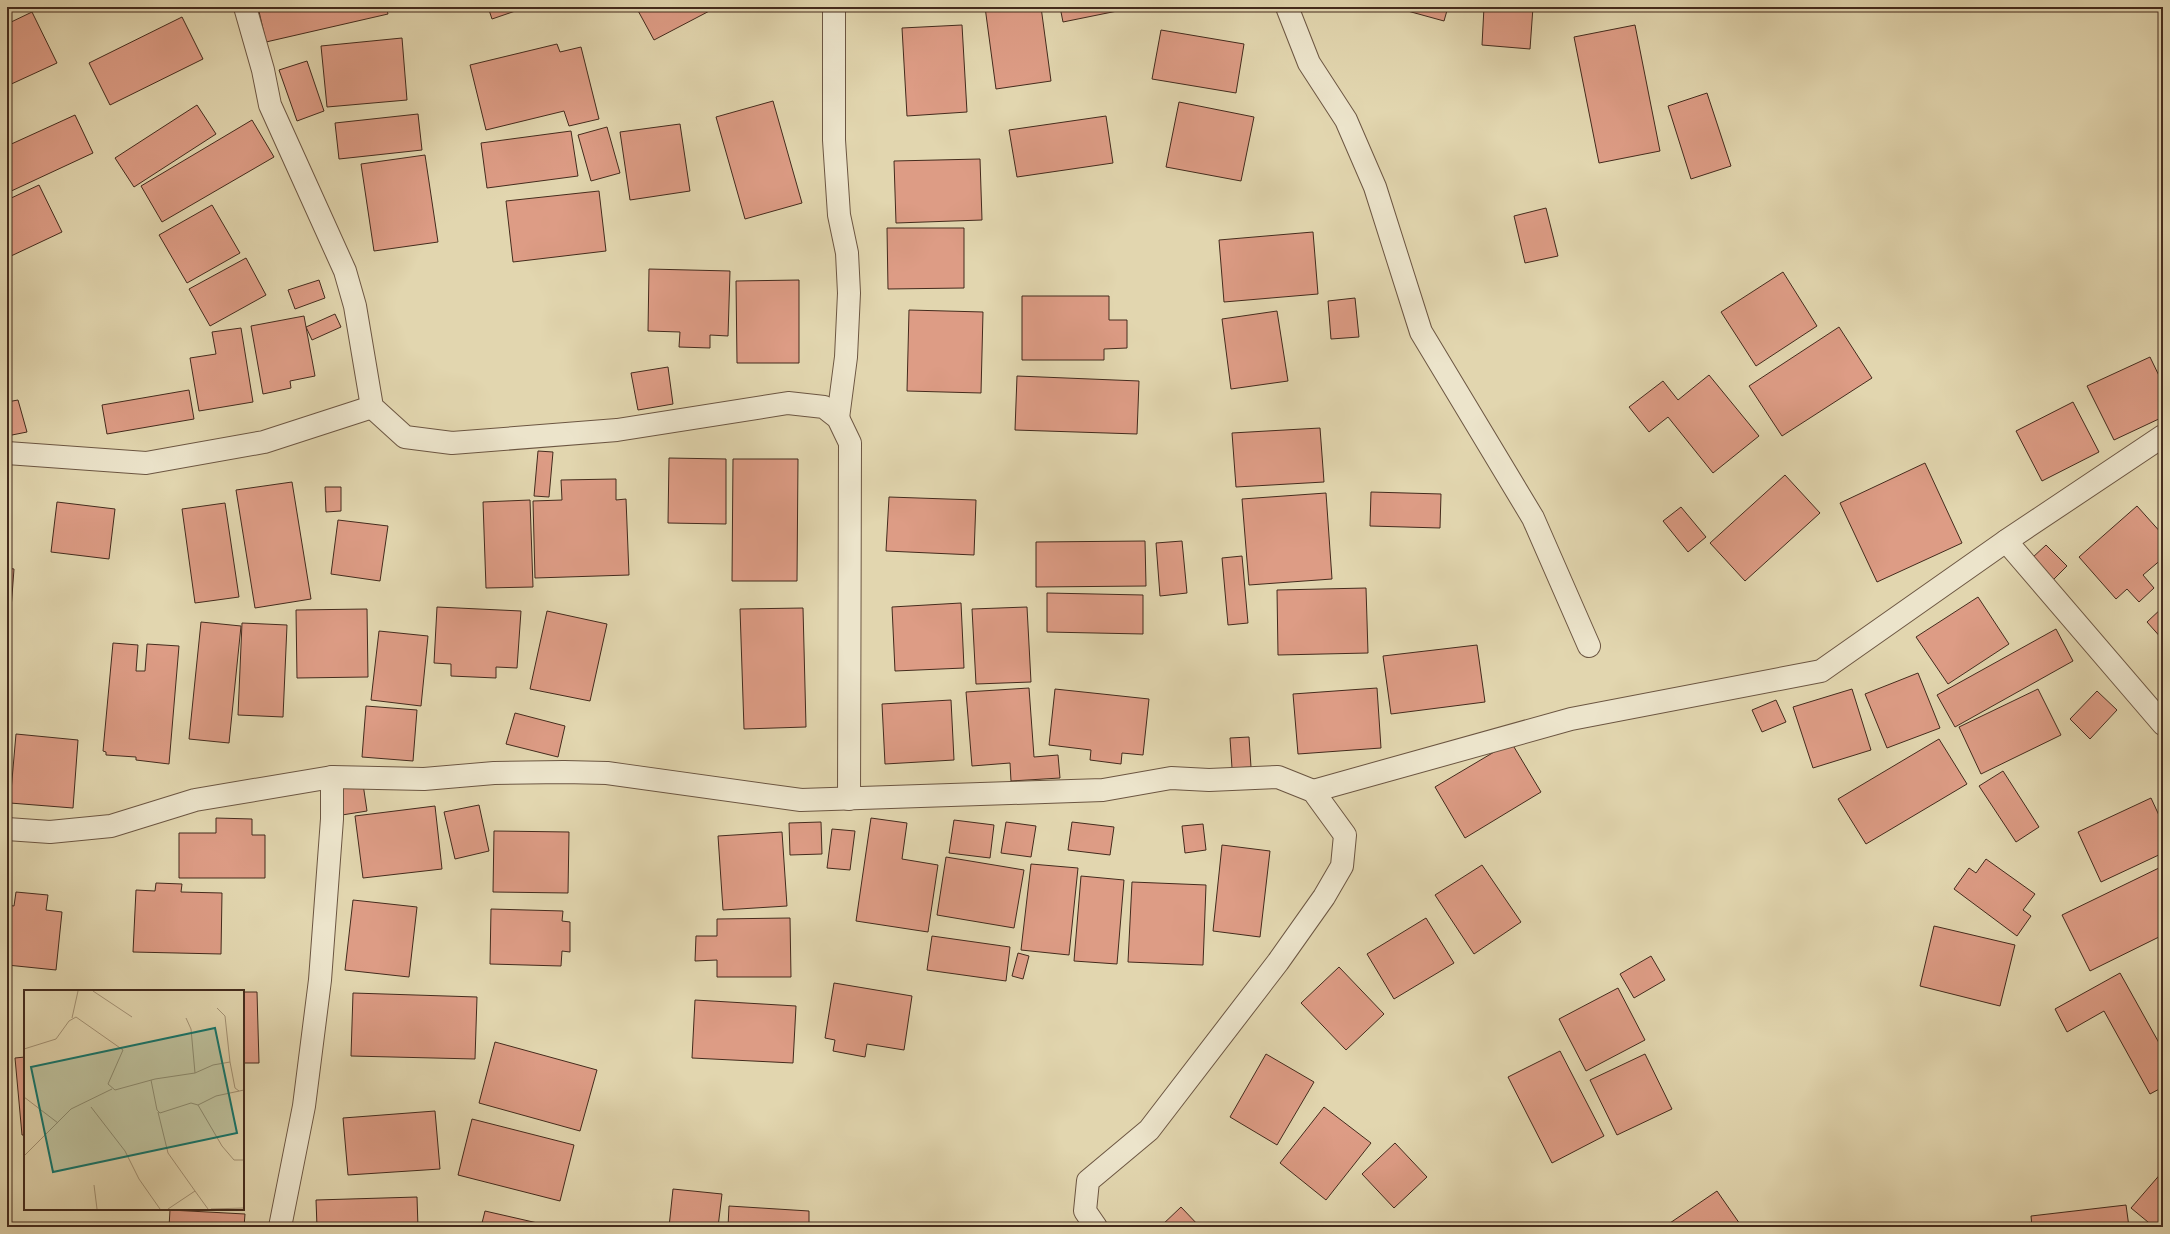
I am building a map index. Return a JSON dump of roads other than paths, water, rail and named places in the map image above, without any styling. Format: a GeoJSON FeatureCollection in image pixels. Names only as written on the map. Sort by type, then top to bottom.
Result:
{"type":"FeatureCollection","features":[{"type":"Feature","properties":{"kind":"street"},"geometry":{"type":"LineString","coordinates":[[245,7],[263,70],[270,105],[345,271],[355,306],[372,407],[405,437],[452,444],[617,430],[788,403],[824,407],[838,418],[850,443],[849,799]]}},
{"type":"Feature","properties":{"kind":"street"},"geometry":{"type":"LineString","coordinates":[[834,7],[834,154],[840,215],[847,253],[849,293],[846,357],[838,418]]}},
{"type":"Feature","properties":{"kind":"street"},"geometry":{"type":"LineString","coordinates":[[1286,7],[1309,63],[1346,120],[1375,187],[1421,332],[1533,518],[1589,646]]}},
{"type":"Feature","properties":{"kind":"street"},"geometry":{"type":"LineString","coordinates":[[7,454],[146,463],[264,442],[372,407]]}},
{"type":"Feature","properties":{"kind":"street"},"geometry":{"type":"LineString","coordinates":[[1313,791],[1571,719],[1821,671],[2006,540],[2163,436]]}},
{"type":"Feature","properties":{"kind":"street"},"geometry":{"type":"LineString","coordinates":[[2006,540],[2163,724]]}},
{"type":"Feature","properties":{"kind":"street"},"geometry":{"type":"LineString","coordinates":[[7,829],[50,832],[111,826],[195,800],[332,777],[424,779],[494,773],[606,773],[801,800],[1103,790],[1171,778],[1209,780],[1278,777],[1313,791],[1345,835],[1342,866],[1324,897],[1278,962],[1149,1130],[1088,1180],[1085,1211],[1096,1227]]}},
{"type":"Feature","properties":{"kind":"street"},"geometry":{"type":"LineString","coordinates":[[280,1227],[304,1106],[320,980],[332,819],[332,777]]}}]}
